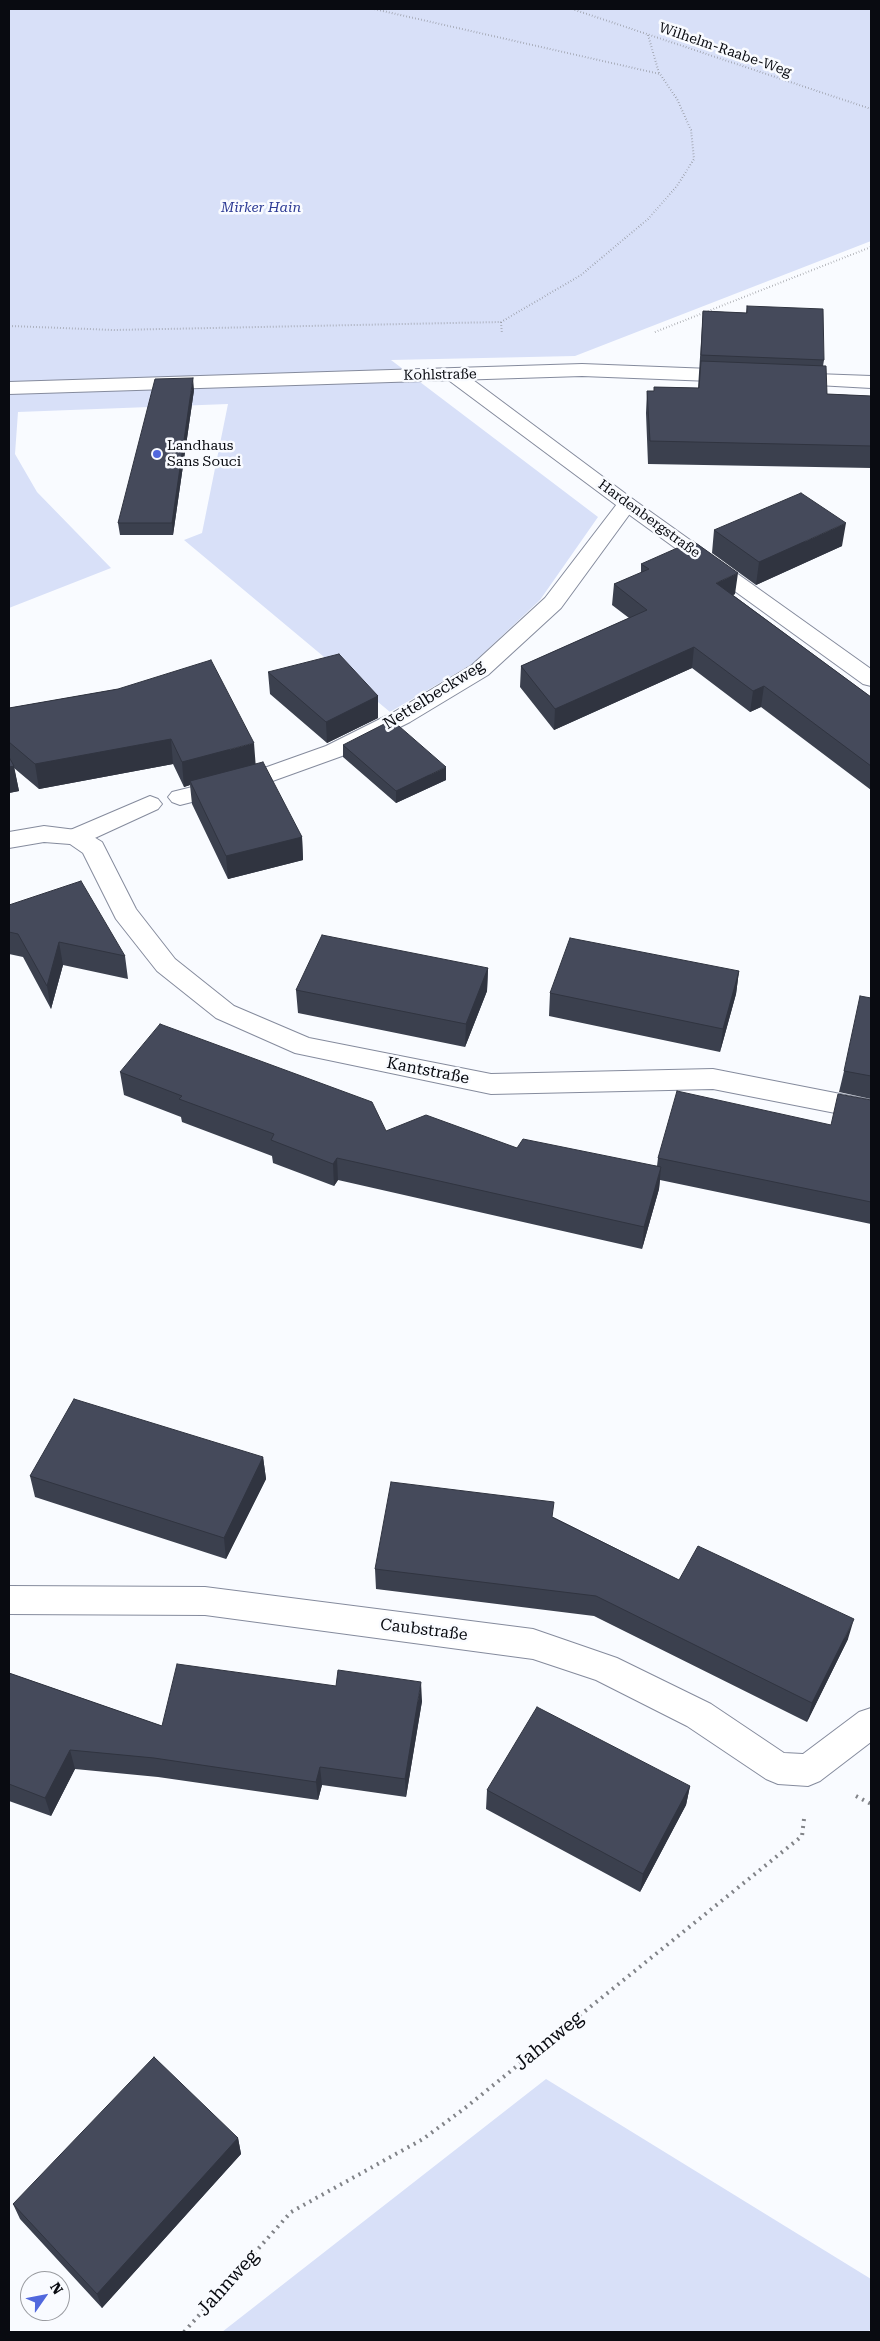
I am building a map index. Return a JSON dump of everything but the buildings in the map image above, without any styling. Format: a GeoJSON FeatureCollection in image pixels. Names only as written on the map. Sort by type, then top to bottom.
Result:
{"type":"FeatureCollection","features":[{"type":"Feature","properties":{"kind":"street","name":"Kohlstraße"},"geometry":{"type":"LineString","coordinates":[[9,388],[582,370],[752,377]]}},
{"type":"Feature","properties":{"kind":"street","name":"Hardenbergstraße"},"geometry":{"type":"LineString","coordinates":[[454,375],[627,504],[871,679]]}},
{"type":"Feature","properties":{"kind":"street"},"geometry":{"type":"LineString","coordinates":[[772,378],[871,382]]}},
{"type":"Feature","properties":{"kind":"street","name":"Nettelbeckweg"},"geometry":{"type":"LineString","coordinates":[[180,797],[259,778],[334,751],[402,717],[480,670],[553,602],[627,504]]}},
{"type":"Feature","properties":{"kind":"street"},"geometry":{"type":"LineString","coordinates":[[9,840],[44,834],[76,837],[150,804]]}},
{"type":"Feature","properties":{"kind":"street","name":"Kantstraße"},"geometry":{"type":"LineString","coordinates":[[76,837],[93,848],[126,913],[166,965],[225,1012],[304,1046],[491,1084],[713,1079],[871,1110]]}},
{"type":"Feature","properties":{"kind":"street","name":"Caubstraße"},"geometry":{"type":"LineString","coordinates":[[9,1600],[205,1602],[533,1644],[605,1668],[699,1715],[778,1768],[808,1770]]}},
{"type":"Feature","properties":{"kind":"street"},"geometry":{"type":"LineString","coordinates":[[808,1770],[871,1722]]}},
{"type":"Feature","properties":{"kind":"path"},"geometry":{"type":"LineString","coordinates":[[374,9],[660,74]]}},
{"type":"Feature","properties":{"kind":"path","name":"Wilhelm-Raabe-Weg"},"geometry":{"type":"LineString","coordinates":[[572,9],[871,109]]}},
{"type":"Feature","properties":{"kind":"path"},"geometry":{"type":"LineString","coordinates":[[9,326],[114,330],[501,322],[581,275],[648,219],[677,186],[694,159],[691,130],[677,99],[660,74],[648,35]]}},
{"type":"Feature","properties":{"kind":"path"},"geometry":{"type":"LineString","coordinates":[[650,334],[871,248]]}},
{"type":"Feature","properties":{"kind":"path","name":"Jahnweg"},"geometry":{"type":"LineString","coordinates":[[184,2332],[291,2212],[423,2139],[465,2108],[802,1836],[808,1770]]}},
{"type":"Feature","properties":{"kind":"green space","name":"Mirker Hain"},"geometry":{"type":"Polygon","coordinates":[[[9,9],[871,9],[871,241],[575,356],[391,360],[598,517],[540,600],[472,664],[390,712],[184,540],[202,533],[228,404],[18,412],[15,454],[37,492],[111,568],[9,608],[9,9]]]}},
{"type":"Feature","properties":{"kind":"green space"},"geometry":{"type":"Polygon","coordinates":[[[546,2079],[871,2279],[871,2327],[869,2332],[222,2332],[546,2079]]]}},
{"type":"Feature","properties":{"kind":"place","name":"Landhaus Sans Souci"},"geometry":{"type":"Point","coordinates":[157,454]}}]}
